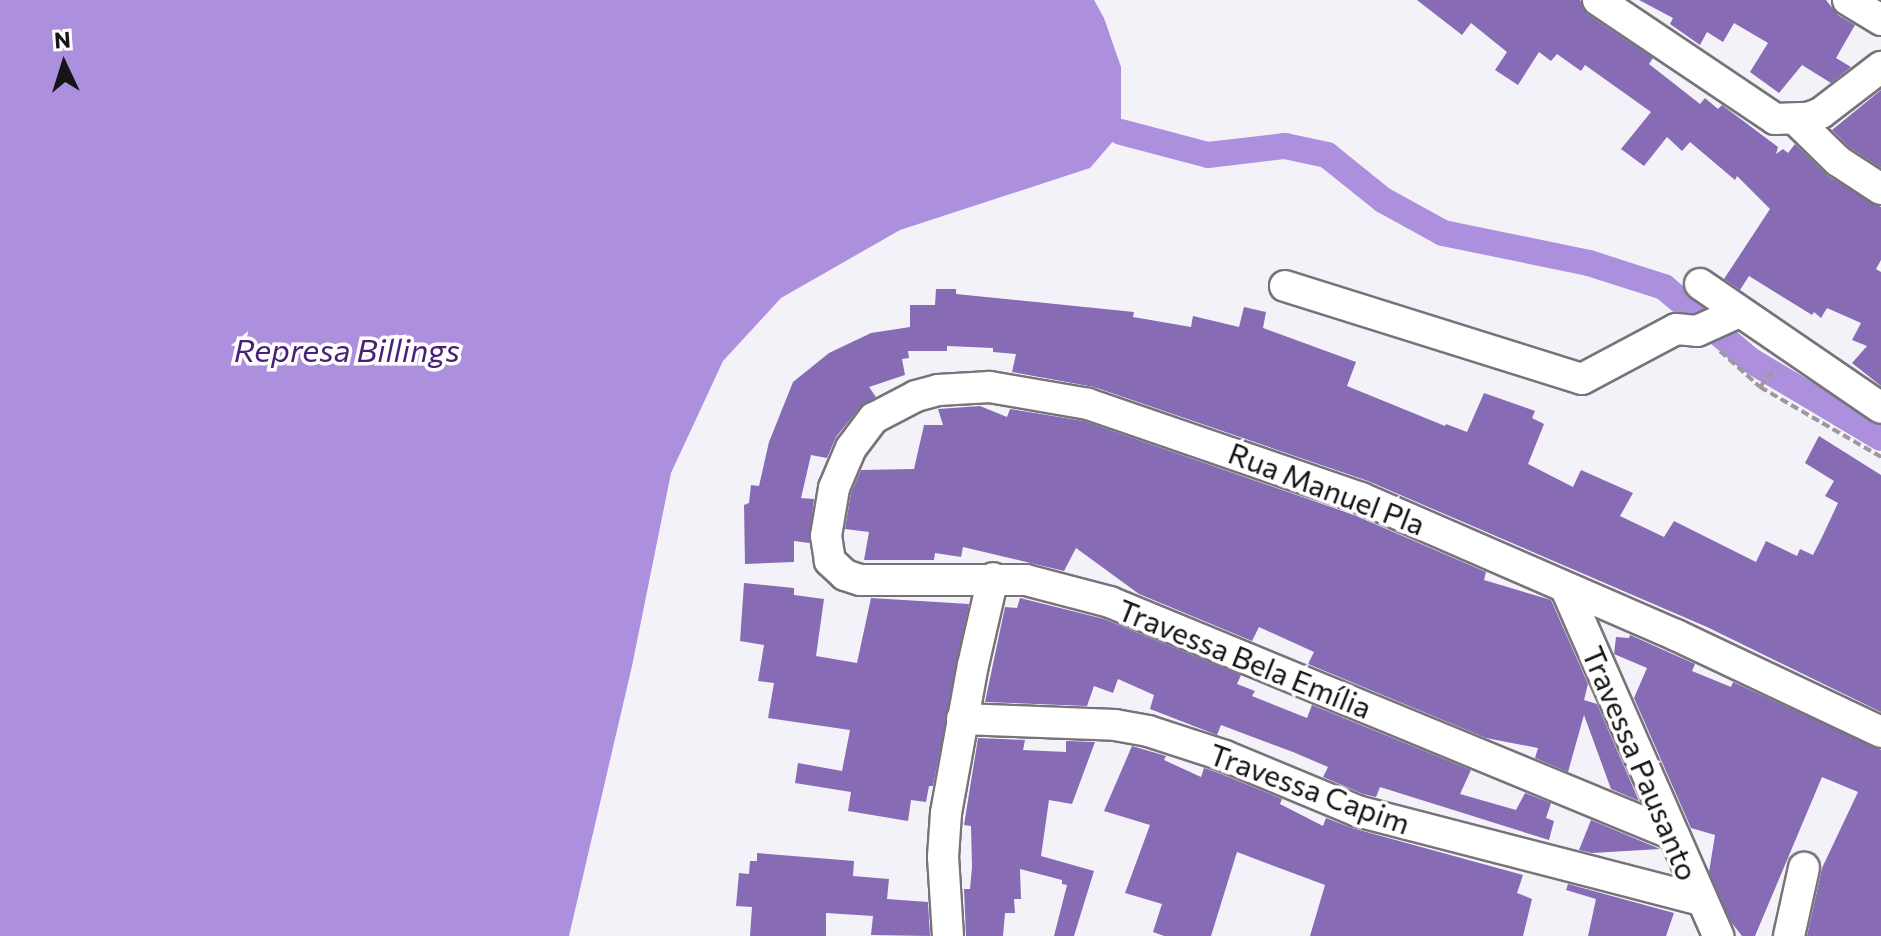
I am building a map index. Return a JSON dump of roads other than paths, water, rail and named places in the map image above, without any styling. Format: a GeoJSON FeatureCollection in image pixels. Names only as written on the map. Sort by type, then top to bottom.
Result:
{"type":"FeatureCollection","features":[{"type":"Feature","properties":{"kind":"street"},"geometry":{"type":"LineString","coordinates":[[1598,0],[1768,116],[1795,119],[1821,113],[1881,67]]}},
{"type":"Feature","properties":{"kind":"street"},"geometry":{"type":"LineString","coordinates":[[1848,0],[1881,20]]}},
{"type":"Feature","properties":{"kind":"street"},"geometry":{"type":"LineString","coordinates":[[1795,119],[1831,155],[1881,189]]}},
{"type":"Feature","properties":{"kind":"street"},"geometry":{"type":"LineString","coordinates":[[1700,284],[1736,313],[1881,408]]}},
{"type":"Feature","properties":{"kind":"street"},"geometry":{"type":"LineString","coordinates":[[1285,286],[1582,379],[1676,329],[1699,330],[1736,313]]}},
{"type":"Feature","properties":{"kind":"street","name":"Rua Manuel Pla"},"geometry":{"type":"LineString","coordinates":[[826,536],[840,475],[851,448],[874,418],[916,396],[990,387],[1088,404],[1212,444],[1361,498],[1676,635],[1881,732]]}},
{"type":"Feature","properties":{"kind":"street","name":"Travessa Bela Emília"},"geometry":{"type":"LineString","coordinates":[[826,536],[830,561],[845,575],[860,580],[993,578],[1048,584],[1110,602],[1672,834]]}},
{"type":"Feature","properties":{"kind":"street"},"geometry":{"type":"LineString","coordinates":[[948,936],[944,871],[946,813],[962,719],[993,578]]}},
{"type":"Feature","properties":{"kind":"street","name":"Travessa Pausanto"},"geometry":{"type":"LineString","coordinates":[[1566,589],[1718,936]]}},
{"type":"Feature","properties":{"kind":"street","name":"Travessa Capim"},"geometry":{"type":"LineString","coordinates":[[962,719],[1115,725],[1148,731],[1225,756],[1357,811],[1701,900]]}},
{"type":"Feature","properties":{"kind":"street"},"geometry":{"type":"LineString","coordinates":[[1789,936],[1804,868]]}},
{"type":"Feature","properties":{"kind":"water","name":"Represa Billings"},"geometry":{"type":"Polygon","coordinates":[[[0,0],[1094,0],[1104,18],[1121,67],[1121,132],[1090,168],[900,230],[781,298],[723,361],[671,473],[632,666],[569,936],[0,936],[0,0]]]}},
{"type":"Feature","properties":{"kind":"waterway"},"geometry":{"type":"LineString","coordinates":[[1121,132],[1208,155],[1285,146],[1327,155],[1383,200],[1443,233],[1589,263],[1664,287],[1750,360],[1881,438]]}}]}
